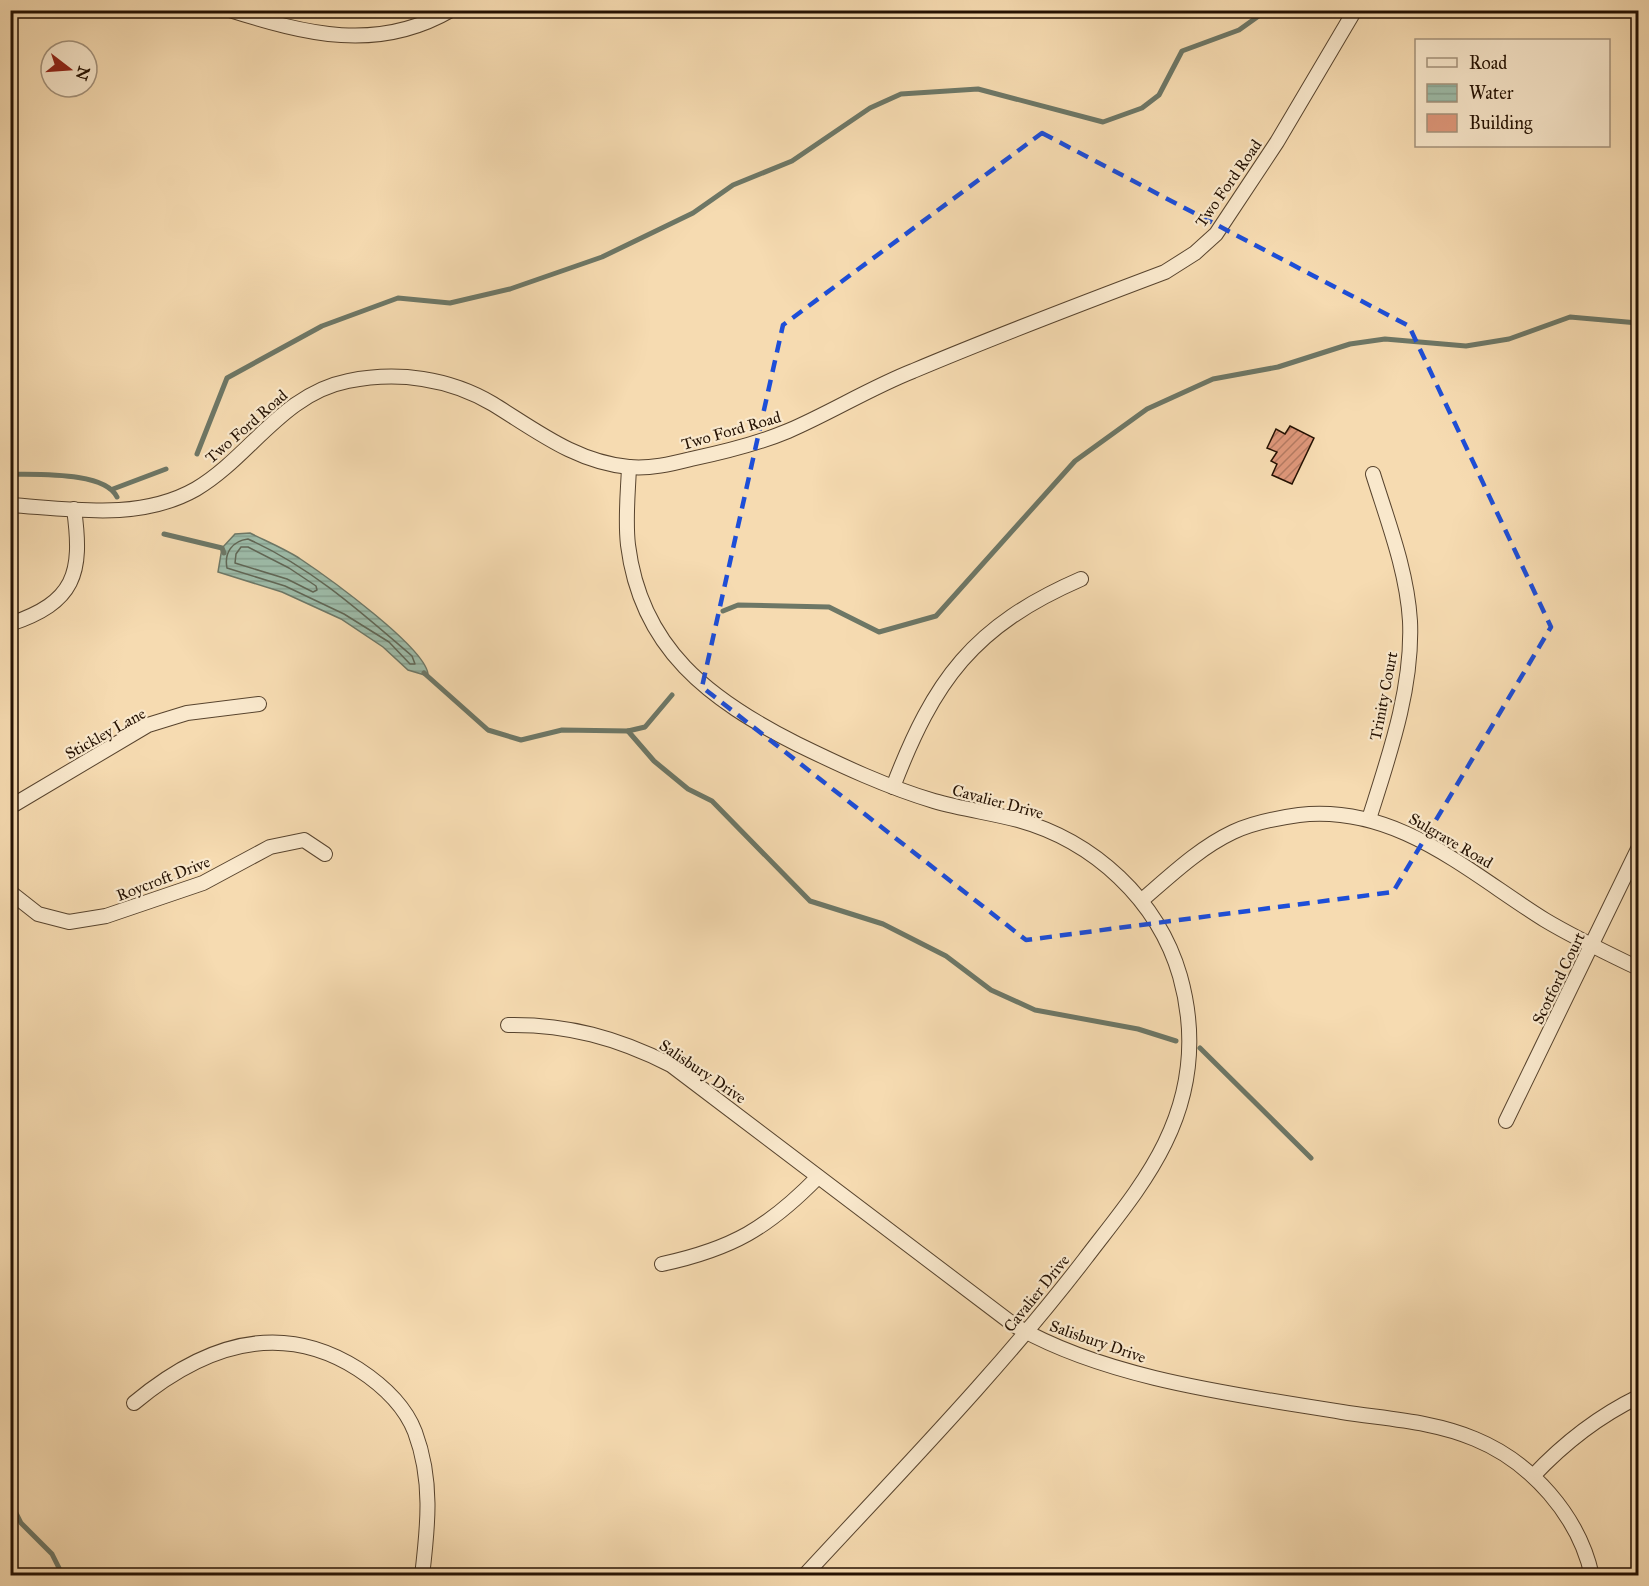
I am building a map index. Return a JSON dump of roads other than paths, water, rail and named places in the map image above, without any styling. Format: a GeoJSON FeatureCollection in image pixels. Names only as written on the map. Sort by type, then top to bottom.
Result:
{"type":"FeatureCollection","features":[{"type":"Feature","properties":{"kind":"street"},"geometry":{"type":"LineString","coordinates":[[230,10],[327,36],[351,37],[416,27],[451,10]]}},
{"type":"Feature","properties":{"kind":"street","name":"Two Ford Road"},"geometry":{"type":"LineString","coordinates":[[10,506],[126,510],[175,499],[211,479],[283,412],[304,397],[345,381],[370,377],[425,379],[453,386],[494,405],[552,443],[577,454],[629,467],[662,466],[762,441],[912,371],[1165,272],[1195,253],[1216,234],[1244,195],[1355,10]]}},
{"type":"Feature","properties":{"kind":"street","name":"Cavalier Drive"},"geometry":{"type":"LineString","coordinates":[[629,467],[627,522],[634,575],[650,619],[680,664],[727,705],[836,763],[936,802],[1018,820],[1046,830],[1096,859],[1122,879],[1142,900],[1167,939],[1185,992],[1190,1045],[1186,1083],[1166,1143],[1148,1174],[1026,1332],[804,1575]]}},
{"type":"Feature","properties":{"kind":"street","name":"Trinity Court"},"geometry":{"type":"LineString","coordinates":[[1369,819],[1390,750],[1405,687],[1410,654],[1406,588],[1373,474]]}},
{"type":"Feature","properties":{"kind":"street"},"geometry":{"type":"LineString","coordinates":[[10,624],[35,616],[58,601],[76,573],[78,538],[75,509]]}},
{"type":"Feature","properties":{"kind":"street"},"geometry":{"type":"LineString","coordinates":[[893,787],[914,733],[930,702],[973,648],[994,629],[1025,607],[1081,579]]}},
{"type":"Feature","properties":{"kind":"street","name":"Stickley Lane"},"geometry":{"type":"LineString","coordinates":[[10,807],[148,725],[187,713],[259,704]]}},
{"type":"Feature","properties":{"kind":"street","name":"Sulgrave Road"},"geometry":{"type":"LineString","coordinates":[[1142,900],[1215,842],[1259,822],[1308,814],[1369,819],[1411,833],[1467,867],[1545,920],[1591,946],[1638,968]]}},
{"type":"Feature","properties":{"kind":"street","name":"Roycroft Drive"},"geometry":{"type":"LineString","coordinates":[[10,892],[38,914],[69,922],[106,916],[203,883],[270,847],[304,840],[325,854]]}},
{"type":"Feature","properties":{"kind":"street","name":"Scotford Court"},"geometry":{"type":"LineString","coordinates":[[1506,1121],[1638,849]]}},
{"type":"Feature","properties":{"kind":"street","name":"Salisbury Drive"},"geometry":{"type":"LineString","coordinates":[[508,1025],[568,1028],[611,1038],[642,1050],[698,1084],[818,1177],[1026,1332],[1050,1344],[1107,1363],[1189,1385],[1448,1430],[1476,1439],[1502,1452],[1533,1476],[1567,1517],[1581,1543],[1592,1575]]}},
{"type":"Feature","properties":{"kind":"street"},"geometry":{"type":"LineString","coordinates":[[662,1264],[715,1250],[744,1238],[795,1201],[818,1177]]}},
{"type":"Feature","properties":{"kind":"street"},"geometry":{"type":"LineString","coordinates":[[134,1403],[183,1367],[210,1354],[242,1345],[274,1342],[303,1346],[347,1362],[369,1376],[392,1396],[415,1431],[425,1463],[429,1491],[429,1520],[422,1575]]}},
{"type":"Feature","properties":{"kind":"street"},"geometry":{"type":"LineString","coordinates":[[1533,1476],[1583,1429],[1638,1397]]}},
{"type":"Feature","properties":{"kind":"water"},"geometry":{"type":"Polygon","coordinates":[[[250,533],[299,558],[373,613],[412,649],[424,664],[428,676],[408,670],[383,647],[341,619],[282,592],[218,572],[222,548],[235,534],[250,533]]]}},
{"type":"Feature","properties":{"kind":"waterway"},"geometry":{"type":"LineString","coordinates":[[197,454],[227,378],[322,326],[398,298],[450,303],[510,289],[602,257],[693,213],[733,185],[792,161],[870,108],[901,94],[978,89],[1103,122],[1142,108],[1159,95],[1182,51],[1239,30],[1267,10]]}},
{"type":"Feature","properties":{"kind":"waterway"},"geometry":{"type":"LineString","coordinates":[[723,611],[738,605],[829,607],[879,632],[936,616],[1075,461],[1147,409],[1213,379],[1278,367],[1350,344],[1385,339],[1466,346],[1509,339],[1570,317],[1638,323]]}},
{"type":"Feature","properties":{"kind":"waterway"},"geometry":{"type":"LineString","coordinates":[[113,489],[166,469]]}},
{"type":"Feature","properties":{"kind":"waterway"},"geometry":{"type":"LineString","coordinates":[[10,474],[69,476],[85,479],[110,489],[117,497]]}},
{"type":"Feature","properties":{"kind":"waterway"},"geometry":{"type":"LineString","coordinates":[[164,534],[222,548],[224,553]]}},
{"type":"Feature","properties":{"kind":"waterway"},"geometry":{"type":"LineString","coordinates":[[424,673],[488,730],[521,740],[562,730],[628,731],[645,727],[672,695]]}},
{"type":"Feature","properties":{"kind":"waterway"},"geometry":{"type":"LineString","coordinates":[[628,731],[654,761],[688,789],[712,801],[810,901],[883,924],[946,956],[991,990],[1035,1010],[1138,1029],[1176,1041]]}},
{"type":"Feature","properties":{"kind":"waterway"},"geometry":{"type":"LineString","coordinates":[[1200,1048],[1311,1158]]}},
{"type":"Feature","properties":{"kind":"waterway"},"geometry":{"type":"LineString","coordinates":[[10,1501],[21,1523],[52,1554],[63,1576]]}}]}
